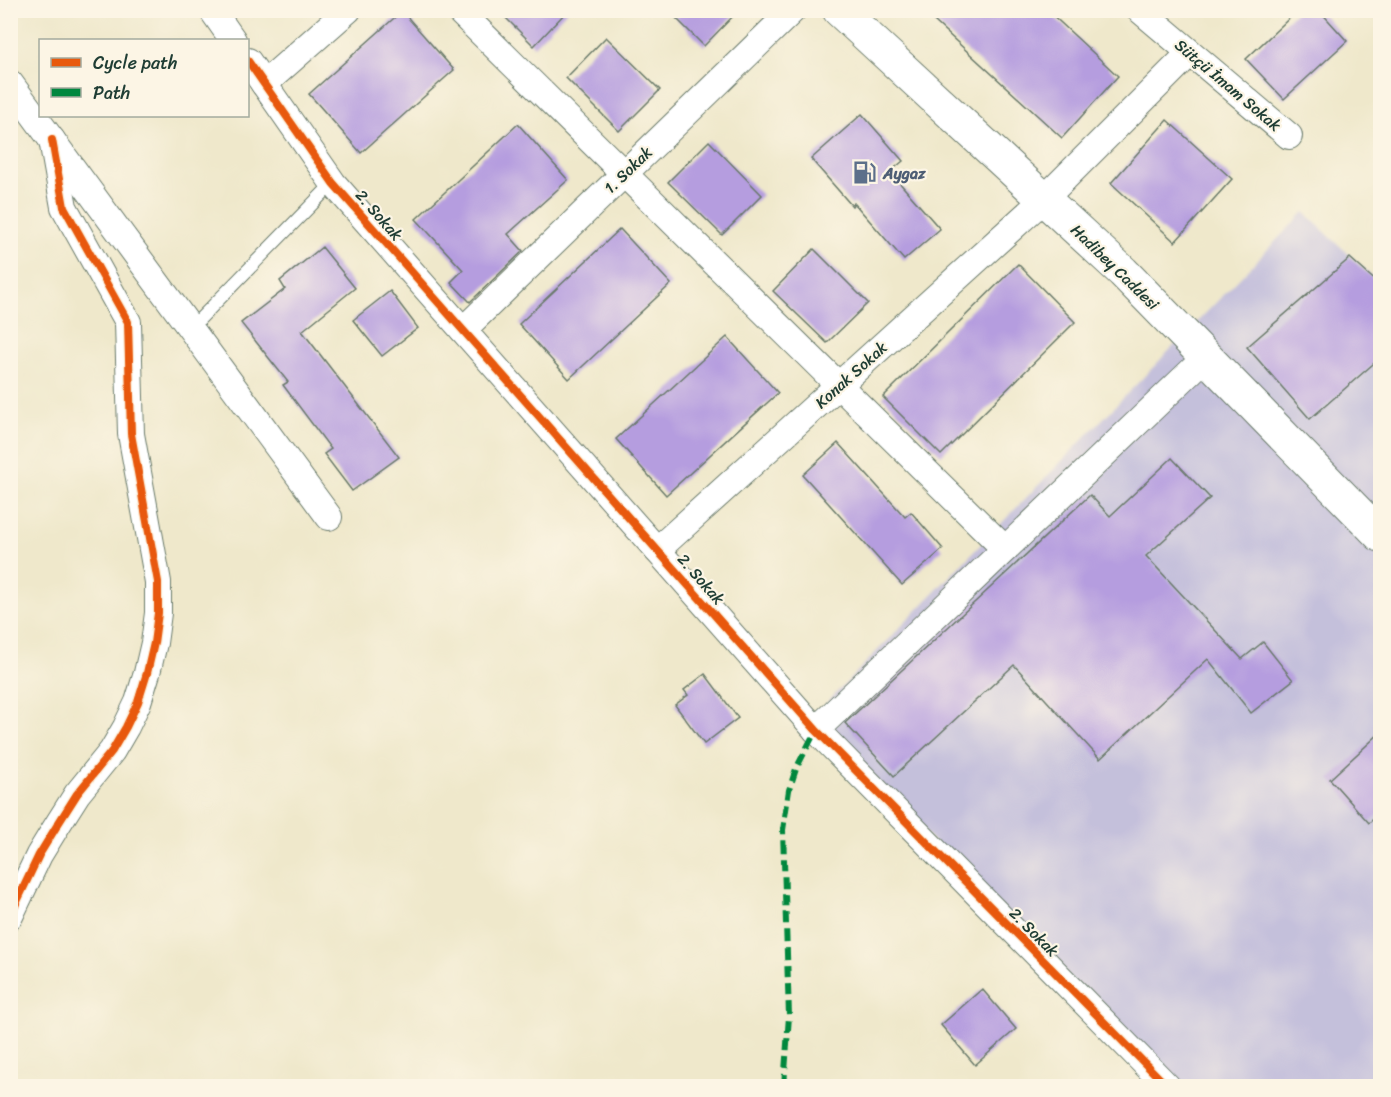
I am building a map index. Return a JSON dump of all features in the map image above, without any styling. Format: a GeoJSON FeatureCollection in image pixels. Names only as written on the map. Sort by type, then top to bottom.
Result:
{"type":"FeatureCollection","features":[{"type":"Feature","properties":{"kind":"main road","name":"Hadibey Caddesi"},"geometry":{"type":"LineString","coordinates":[[839,10],[1123,272],[1380,535]]}},
{"type":"Feature","properties":{"kind":"street"},"geometry":{"type":"LineString","coordinates":[[212,10],[232,39]]}},
{"type":"Feature","properties":{"kind":"street"},"geometry":{"type":"LineString","coordinates":[[264,84],[348,10]]}},
{"type":"Feature","properties":{"kind":"street"},"geometry":{"type":"LineString","coordinates":[[458,10],[1005,549]]}},
{"type":"Feature","properties":{"kind":"street","name":"1. Sokak"},"geometry":{"type":"LineString","coordinates":[[463,330],[793,10]]}},
{"type":"Feature","properties":{"kind":"street","name":"Sütçü İmam Sokak"},"geometry":{"type":"LineString","coordinates":[[1140,10],[1289,136]]}},
{"type":"Feature","properties":{"kind":"street","name":"Konak Sokak"},"geometry":{"type":"LineString","coordinates":[[657,550],[1044,199],[1190,53]]}},
{"type":"Feature","properties":{"kind":"street","name":"2. Sokak"},"geometry":{"type":"LineString","coordinates":[[249,62],[333,183],[816,730],[1167,1086]]}},
{"type":"Feature","properties":{"kind":"street"},"geometry":{"type":"LineString","coordinates":[[10,83],[329,516]]}},
{"type":"Feature","properties":{"kind":"street"},"geometry":{"type":"LineString","coordinates":[[10,916],[28,876],[58,824],[77,794],[112,751],[126,727],[138,702],[147,673],[158,613],[158,582],[131,434],[128,322],[64,207],[52,140]]}},
{"type":"Feature","properties":{"kind":"street"},"geometry":{"type":"LineString","coordinates":[[816,730],[1206,357]]}},
{"type":"Feature","properties":{"kind":"lane"},"geometry":{"type":"LineString","coordinates":[[190,328],[333,183]]}},
{"type":"Feature","properties":{"kind":"shaded area"},"geometry":{"type":"Polygon","coordinates":[[[1304,212],[1380,284],[1380,1086],[1167,1086],[814,716],[1304,212]]]}},
{"type":"Feature","properties":{"kind":"building"},"geometry":{"type":"Polygon","coordinates":[[[498,10],[568,10],[534,46],[498,10]]]}},
{"type":"Feature","properties":{"kind":"building"},"geometry":{"type":"Polygon","coordinates":[[[668,10],[739,10],[704,46],[668,10]]]}},
{"type":"Feature","properties":{"kind":"building"},"geometry":{"type":"Polygon","coordinates":[[[922,10],[1047,10],[1118,76],[1062,138],[922,10]]]}},
{"type":"Feature","properties":{"kind":"building"},"geometry":{"type":"Polygon","coordinates":[[[1298,10],[1319,10],[1347,41],[1284,99],[1246,59],[1298,10]]]}},
{"type":"Feature","properties":{"kind":"building"},"geometry":{"type":"Polygon","coordinates":[[[402,11],[454,70],[361,153],[309,94],[402,11]]]}},
{"type":"Feature","properties":{"kind":"building"},"geometry":{"type":"Polygon","coordinates":[[[606,37],[660,90],[619,131],[566,78],[606,37]]]}},
{"type":"Feature","properties":{"kind":"building"},"geometry":{"type":"Polygon","coordinates":[[[862,114],[903,161],[890,172],[940,229],[904,260],[854,203],[852,206],[811,159],[862,114]]]}},
{"type":"Feature","properties":{"kind":"building"},"geometry":{"type":"Polygon","coordinates":[[[1167,120],[1232,179],[1175,242],[1111,183],[1167,120]]]}},
{"type":"Feature","properties":{"kind":"building"},"geometry":{"type":"Polygon","coordinates":[[[518,124],[568,180],[508,234],[523,251],[470,302],[451,282],[463,270],[416,219],[518,124]]]}},
{"type":"Feature","properties":{"kind":"building"},"geometry":{"type":"Polygon","coordinates":[[[709,141],[762,195],[722,235],[668,182],[709,141]]]}},
{"type":"Feature","properties":{"kind":"building"},"geometry":{"type":"Polygon","coordinates":[[[620,229],[671,284],[569,379],[519,324],[620,229]]]}},
{"type":"Feature","properties":{"kind":"building"},"geometry":{"type":"Polygon","coordinates":[[[322,247],[355,288],[302,331],[399,457],[352,491],[324,454],[331,449],[283,385],[288,382],[241,323],[285,289],[280,281],[322,247]]]}},
{"type":"Feature","properties":{"kind":"building"},"geometry":{"type":"Polygon","coordinates":[[[814,249],[868,303],[827,343],[773,291],[814,249]]]}},
{"type":"Feature","properties":{"kind":"building"},"geometry":{"type":"Polygon","coordinates":[[[1350,258],[1380,285],[1380,358],[1310,419],[1247,347],[1350,258]]]}},
{"type":"Feature","properties":{"kind":"building"},"geometry":{"type":"Polygon","coordinates":[[[1018,264],[1075,322],[941,455],[883,397],[1018,264]]]}},
{"type":"Feature","properties":{"kind":"building"},"geometry":{"type":"Polygon","coordinates":[[[390,291],[418,328],[382,356],[353,320],[390,291]]]}},
{"type":"Feature","properties":{"kind":"building"},"geometry":{"type":"Polygon","coordinates":[[[727,337],[778,393],[666,495],[616,439],[727,337]]]}},
{"type":"Feature","properties":{"kind":"building"},"geometry":{"type":"Polygon","coordinates":[[[838,443],[905,517],[911,512],[943,549],[902,585],[803,475],[838,443]]]}},
{"type":"Feature","properties":{"kind":"building"},"geometry":{"type":"Polygon","coordinates":[[[1172,458],[1210,498],[1146,556],[1242,659],[1263,642],[1293,680],[1251,713],[1208,659],[1100,759],[1014,665],[894,776],[845,723],[1090,495],[1110,516],[1172,458]]]}},
{"type":"Feature","properties":{"kind":"building"},"geometry":{"type":"Polygon","coordinates":[[[705,674],[738,718],[704,744],[675,705],[688,695],[684,690],[705,674]]]}},
{"type":"Feature","properties":{"kind":"building"},"geometry":{"type":"Polygon","coordinates":[[[1380,733],[1380,813],[1369,823],[1330,779],[1380,733]]]}},
{"type":"Feature","properties":{"kind":"building"},"geometry":{"type":"Polygon","coordinates":[[[982,989],[1016,1029],[975,1065],[941,1025],[982,989]]]}},
{"type":"Feature","properties":{"kind":"marked path"},"geometry":{"type":"LineString","coordinates":[[784,1086],[789,1016],[783,830],[789,790],[796,769],[816,730]]}},
{"type":"Feature","properties":{"kind":"cycle path"},"geometry":{"type":"LineString","coordinates":[[249,62],[333,183],[816,730],[1167,1086]]}},
{"type":"Feature","properties":{"kind":"cycle path"},"geometry":{"type":"LineString","coordinates":[[10,916],[39,855],[58,824],[77,794],[112,751],[126,727],[138,702],[147,673],[158,613],[158,582],[131,434],[128,322],[64,207],[52,140]]}},
{"type":"Feature","properties":{"kind":"place","name":"Aygaz"},"geometry":{"type":"Point","coordinates":[865,173]}}]}
